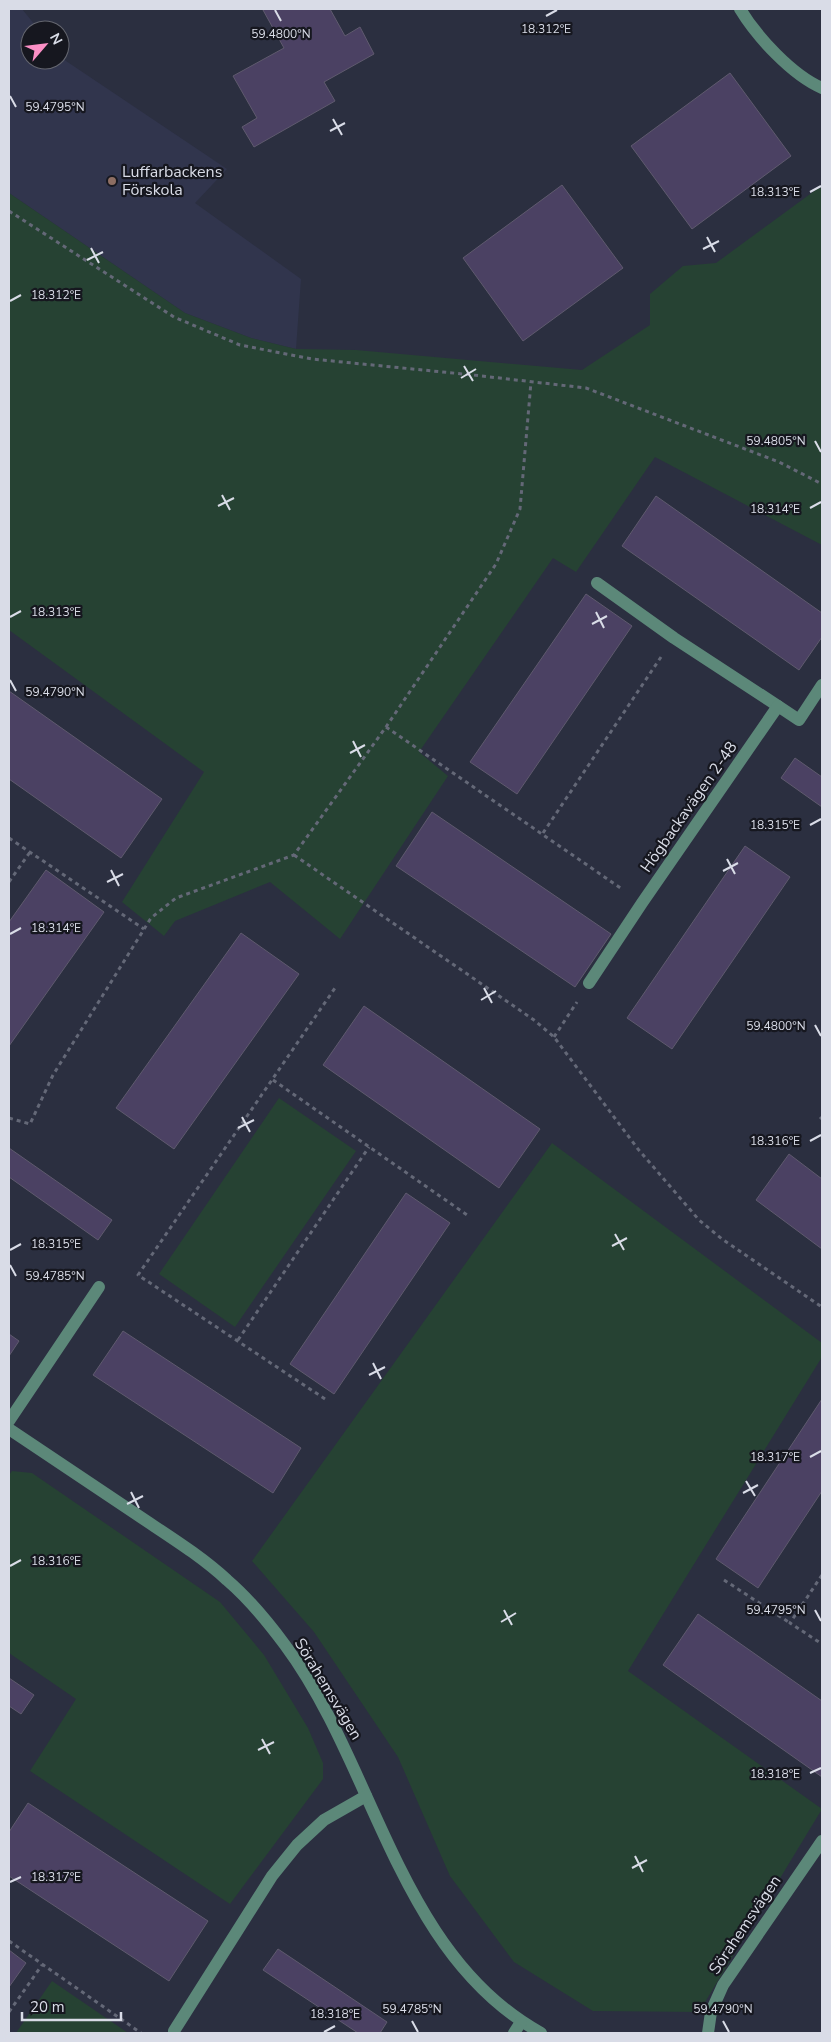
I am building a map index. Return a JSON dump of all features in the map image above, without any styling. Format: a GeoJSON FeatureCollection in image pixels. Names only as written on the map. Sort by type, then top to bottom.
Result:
{"type":"FeatureCollection","features":[{"type":"Feature","properties":{"kind":"street"},"geometry":{"type":"LineString","coordinates":[[740,9],[748,22],[782,61],[822,88]]}},
{"type":"Feature","properties":{"kind":"street"},"geometry":{"type":"LineString","coordinates":[[597,583],[674,638],[799,720],[822,685]]}},
{"type":"Feature","properties":{"kind":"street","name":"Högbackavägen 2-48"},"geometry":{"type":"LineString","coordinates":[[589,983],[778,706]]}},
{"type":"Feature","properties":{"kind":"street"},"geometry":{"type":"LineString","coordinates":[[9,1421],[99,1287]]}},
{"type":"Feature","properties":{"kind":"street","name":"Sörahemsvägen"},"geometry":{"type":"LineString","coordinates":[[9,1429],[171,1538],[227,1580],[285,1645],[310,1682],[340,1737],[366,1796],[428,1920],[464,1970],[521,2022],[541,2033]]}},
{"type":"Feature","properties":{"kind":"street"},"geometry":{"type":"LineString","coordinates":[[174,2031],[272,1876],[297,1845],[324,1820],[366,1796]]}},
{"type":"Feature","properties":{"kind":"street","name":"Sörahemsvägen"},"geometry":{"type":"LineString","coordinates":[[708,2033],[711,2012],[723,1985],[822,1841]]}},
{"type":"Feature","properties":{"kind":"street"},"geometry":{"type":"LineString","coordinates":[[514,2033],[521,2022]]}},
{"type":"Feature","properties":{"kind":"path"},"geometry":{"type":"LineString","coordinates":[[9,211],[174,317],[240,345],[312,359],[586,388],[770,459],[822,484]]}},
{"type":"Feature","properties":{"kind":"path"},"geometry":{"type":"LineString","coordinates":[[9,1118],[30,1124],[53,1075],[151,918],[176,898],[294,855],[386,727],[496,564],[520,510],[531,382]]}},
{"type":"Feature","properties":{"kind":"path"},"geometry":{"type":"LineString","coordinates":[[543,834],[674,638]]}},
{"type":"Feature","properties":{"kind":"path"},"geometry":{"type":"LineString","coordinates":[[386,727],[642,903]]}},
{"type":"Feature","properties":{"kind":"path"},"geometry":{"type":"LineString","coordinates":[[9,838],[144,929]]}},
{"type":"Feature","properties":{"kind":"path"},"geometry":{"type":"LineString","coordinates":[[9,882],[30,852]]}},
{"type":"Feature","properties":{"kind":"path"},"geometry":{"type":"LineString","coordinates":[[294,855],[534,1020],[554,1037],[638,1149],[699,1220],[722,1239],[822,1307]]}},
{"type":"Feature","properties":{"kind":"path"},"geometry":{"type":"LineString","coordinates":[[554,1037],[589,983]]}},
{"type":"Feature","properties":{"kind":"path"},"geometry":{"type":"LineString","coordinates":[[325,1399],[138,1275],[335,988]]}},
{"type":"Feature","properties":{"kind":"path"},"geometry":{"type":"LineString","coordinates":[[273,1080],[470,1217]]}},
{"type":"Feature","properties":{"kind":"path"},"geometry":{"type":"LineString","coordinates":[[238,1340],[369,1147]]}},
{"type":"Feature","properties":{"kind":"path"},"geometry":{"type":"LineString","coordinates":[[790,1623],[822,1575]]}},
{"type":"Feature","properties":{"kind":"path"},"geometry":{"type":"LineString","coordinates":[[724,1580],[822,1644]]}},
{"type":"Feature","properties":{"kind":"path"},"geometry":{"type":"LineString","coordinates":[[9,1941],[141,2033]]}},
{"type":"Feature","properties":{"kind":"path"},"geometry":{"type":"LineString","coordinates":[[9,2012],[42,1964]]}},
{"type":"Feature","properties":{"kind":"shaded area","name":"Luffarbackens Förskola"},"geometry":{"type":"Polygon","coordinates":[[[9,9],[22,9],[31,20],[20,20],[20,70],[70,70],[70,64],[227,169],[195,203],[301,279],[296,349],[251,338],[185,313],[9,193],[9,9]]]}},
{"type":"Feature","properties":{"kind":"green space"},"geometry":{"type":"Polygon","coordinates":[[[822,188],[822,545],[655,457],[576,572],[553,558],[419,752],[448,776],[340,939],[270,882],[175,921],[164,936],[122,902],[204,772],[9,630],[9,193],[185,313],[251,338],[296,349],[356,350],[582,370],[650,325],[650,294],[683,266],[716,263],[817,189],[822,188]]]}},
{"type":"Feature","properties":{"kind":"green space"},"geometry":{"type":"Polygon","coordinates":[[[279,1098],[356,1151],[235,1327],[159,1274],[279,1098]]]}},
{"type":"Feature","properties":{"kind":"green space"},"geometry":{"type":"Polygon","coordinates":[[[552,1143],[822,1343],[822,1357],[628,1671],[822,1809],[699,2012],[593,2011],[514,1962],[450,1876],[398,1757],[314,1632],[252,1561],[552,1143]]]}},
{"type":"Feature","properties":{"kind":"green space"},"geometry":{"type":"Polygon","coordinates":[[[12,1471],[32,1473],[220,1602],[264,1655],[308,1728],[323,1763],[323,1779],[230,1904],[30,1771],[76,1699],[9,1653],[9,1475],[12,1471]]]}},
{"type":"Feature","properties":{"kind":"green space"},"geometry":{"type":"Polygon","coordinates":[[[52,1981],[128,2033],[16,2033],[52,1981]]]}},
{"type":"Feature","properties":{"kind":"building"},"geometry":{"type":"Polygon","coordinates":[[[330,9],[345,36],[360,27],[374,54],[324,82],[335,101],[254,147],[242,127],[257,118],[233,76],[284,48],[263,10],[330,9]]]}},
{"type":"Feature","properties":{"kind":"building"},"geometry":{"type":"Polygon","coordinates":[[[730,73],[791,156],[692,229],[631,146],[730,73]]]}},
{"type":"Feature","properties":{"kind":"building"},"geometry":{"type":"Polygon","coordinates":[[[562,185],[623,268],[523,341],[463,258],[562,185]]]}},
{"type":"Feature","properties":{"kind":"building"},"geometry":{"type":"Polygon","coordinates":[[[656,496],[822,613],[822,637],[799,670],[622,546],[656,496]]]}},
{"type":"Feature","properties":{"kind":"building"},"geometry":{"type":"Polygon","coordinates":[[[586,594],[632,626],[517,794],[470,762],[586,594]]]}},
{"type":"Feature","properties":{"kind":"building"},"geometry":{"type":"Polygon","coordinates":[[[9,691],[162,799],[121,858],[9,779],[9,691]]]}},
{"type":"Feature","properties":{"kind":"building"},"geometry":{"type":"Polygon","coordinates":[[[795,758],[822,777],[822,807],[781,778],[795,758]]]}},
{"type":"Feature","properties":{"kind":"building"},"geometry":{"type":"Polygon","coordinates":[[[432,812],[611,934],[575,987],[396,866],[432,812]]]}},
{"type":"Feature","properties":{"kind":"building"},"geometry":{"type":"Polygon","coordinates":[[[745,846],[790,877],[672,1049],[627,1018],[745,846]]]}},
{"type":"Feature","properties":{"kind":"building"},"geometry":{"type":"Polygon","coordinates":[[[46,870],[104,912],[9,1046],[9,922],[46,870]]]}},
{"type":"Feature","properties":{"kind":"building"},"geometry":{"type":"Polygon","coordinates":[[[241,933],[299,974],[174,1149],[116,1108],[241,933]]]}},
{"type":"Feature","properties":{"kind":"building"},"geometry":{"type":"Polygon","coordinates":[[[364,1006],[540,1129],[499,1188],[323,1065],[364,1006]]]}},
{"type":"Feature","properties":{"kind":"building"},"geometry":{"type":"Polygon","coordinates":[[[9,1148],[112,1220],[98,1240],[9,1177],[9,1148]]]}},
{"type":"Feature","properties":{"kind":"building"},"geometry":{"type":"Polygon","coordinates":[[[789,1154],[822,1179],[822,1249],[756,1200],[789,1154]]]}},
{"type":"Feature","properties":{"kind":"building"},"geometry":{"type":"Polygon","coordinates":[[[406,1193],[450,1223],[334,1394],[290,1364],[406,1193]]]}},
{"type":"Feature","properties":{"kind":"building"},"geometry":{"type":"Polygon","coordinates":[[[123,1331],[301,1448],[273,1493],[93,1375],[123,1331]]]}},
{"type":"Feature","properties":{"kind":"building"},"geometry":{"type":"Polygon","coordinates":[[[9,1334],[19,1341],[9,1356],[9,1334]]]}},
{"type":"Feature","properties":{"kind":"building"},"geometry":{"type":"Polygon","coordinates":[[[822,1399],[822,1491],[758,1588],[716,1559],[822,1399]]]}},
{"type":"Feature","properties":{"kind":"building"},"geometry":{"type":"Polygon","coordinates":[[[698,1614],[822,1701],[822,1777],[663,1665],[698,1614]]]}},
{"type":"Feature","properties":{"kind":"building"},"geometry":{"type":"Polygon","coordinates":[[[9,1678],[34,1695],[21,1714],[9,1706],[9,1678]]]}},
{"type":"Feature","properties":{"kind":"building"},"geometry":{"type":"Polygon","coordinates":[[[28,1803],[208,1921],[169,1981],[9,1876],[9,1832],[28,1803]]]}},
{"type":"Feature","properties":{"kind":"building"},"geometry":{"type":"Polygon","coordinates":[[[278,1949],[387,2022],[380,2033],[358,2033],[263,1970],[278,1949]]]}},
{"type":"Feature","properties":{"kind":"building"},"geometry":{"type":"Polygon","coordinates":[[[9,1950],[26,1963],[9,1987],[9,1950]]]}},
{"type":"Feature","properties":{"kind":"place","name":"Luffarbackens Förskola"},"geometry":{"type":"Point","coordinates":[112,181]}}]}
